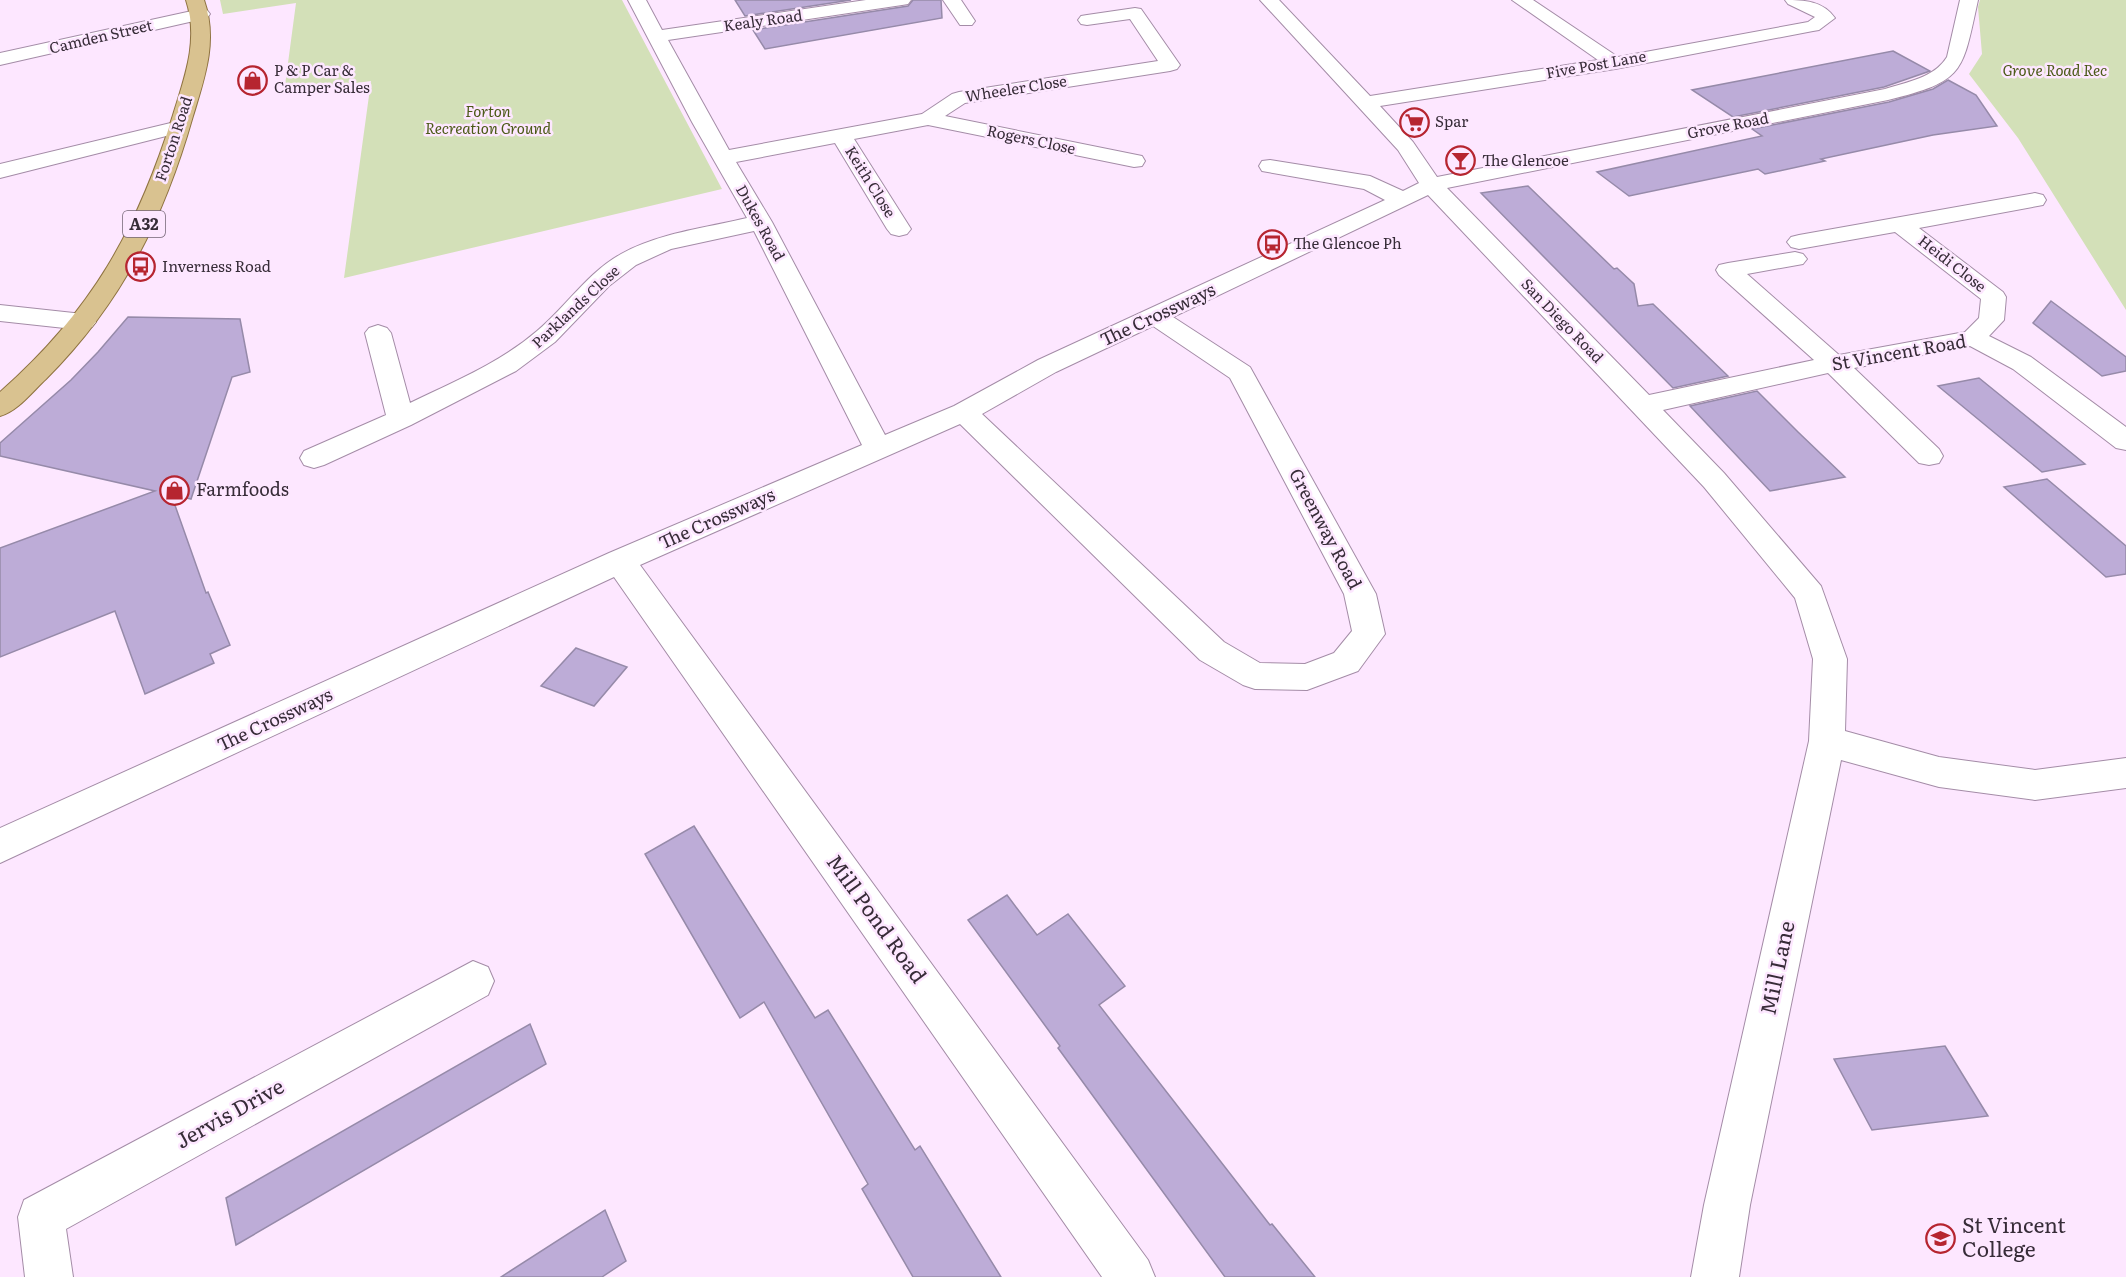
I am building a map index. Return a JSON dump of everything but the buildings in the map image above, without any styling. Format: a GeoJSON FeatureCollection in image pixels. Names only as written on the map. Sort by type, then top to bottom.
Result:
{"type":"FeatureCollection","features":[{"type":"Feature","properties":{"kind":"main road","name":"Forton Road"},"geometry":{"type":"LineString","coordinates":[[0,407],[83,322],[108,288],[143,227],[179,128],[202,50],[198,7]]}},
{"type":"Feature","properties":{"kind":"street","name":"Dukes Road"},"geometry":{"type":"LineString","coordinates":[[637,0],[659,36],[723,158],[761,222],[878,448]]}},
{"type":"Feature","properties":{"kind":"street","name":"Kealy Road"},"geometry":{"type":"LineString","coordinates":[[659,36],[902,0]]}},
{"type":"Feature","properties":{"kind":"street"},"geometry":{"type":"LineString","coordinates":[[952,0],[966,21]]}},
{"type":"Feature","properties":{"kind":"street","name":"San Diego Road"},"geometry":{"type":"LineString","coordinates":[[1269,0],[1406,146],[1431,185],[1714,480],[1810,594],[1830,658]]}},
{"type":"Feature","properties":{"kind":"street"},"geometry":{"type":"LineString","coordinates":[[1521,0],[1615,63]]}},
{"type":"Feature","properties":{"kind":"street","name":"Five Post Lane"},"geometry":{"type":"LineString","coordinates":[[1364,103],[1615,63],[1813,26],[1826,18],[1820,12],[1794,0]]}},
{"type":"Feature","properties":{"kind":"street","name":"Grove Road"},"geometry":{"type":"LineString","coordinates":[[1431,185],[1916,87],[1942,74],[1954,62],[1969,0]]}},
{"type":"Feature","properties":{"kind":"street","name":"Camden Street"},"geometry":{"type":"LineString","coordinates":[[0,59],[198,7]]}},
{"type":"Feature","properties":{"kind":"street","name":"Wheeler Close"},"geometry":{"type":"LineString","coordinates":[[723,158],[928,118],[959,98],[1170,65],[1135,13],[1087,20]]}},
{"type":"Feature","properties":{"kind":"street","name":"Rogers Close"},"geometry":{"type":"LineString","coordinates":[[928,118],[1134,161]]}},
{"type":"Feature","properties":{"kind":"street"},"geometry":{"type":"LineString","coordinates":[[0,171],[179,128]]}},
{"type":"Feature","properties":{"kind":"street","name":"Keith Close"},"geometry":{"type":"LineString","coordinates":[[841,135],[898,229]]}},
{"type":"Feature","properties":{"kind":"street"},"geometry":{"type":"LineString","coordinates":[[1270,166],[1370,183],[1403,200]]}},
{"type":"Feature","properties":{"kind":"street","name":"The Crossways"},"geometry":{"type":"LineString","coordinates":[[0,846],[620,561],[964,412],[1047,366],[1156,317],[1431,185]]}},
{"type":"Feature","properties":{"kind":"street","name":"Heidi Close"},"geometry":{"type":"LineString","coordinates":[[1834,364],[1728,270],[1900,224],[2035,200]]}},
{"type":"Feature","properties":{"kind":"street","name":"Parklands Close"},"geometry":{"type":"LineString","coordinates":[[314,458],[401,420],[507,365],[546,338],[600,281],[628,260],[663,244],[761,222]]}},
{"type":"Feature","properties":{"kind":"street","name":"Heidi Close"},"geometry":{"type":"LineString","coordinates":[[1900,224],[1994,297],[1991,320],[1973,338]]}},
{"type":"Feature","properties":{"kind":"street"},"geometry":{"type":"LineString","coordinates":[[0,313],[83,322]]}},
{"type":"Feature","properties":{"kind":"street","name":"Greenway Road"},"geometry":{"type":"LineString","coordinates":[[964,412],[1212,651],[1255,676],[1307,677],[1346,662],[1369,634],[1360,594],[1241,373],[1156,317]]}},
{"type":"Feature","properties":{"kind":"street"},"geometry":{"type":"LineString","coordinates":[[378,333],[401,420]]}},
{"type":"Feature","properties":{"kind":"street","name":"St Vincent Road"},"geometry":{"type":"LineString","coordinates":[[1644,405],[1834,364],[1973,338],[2022,363],[2126,441]]}},
{"type":"Feature","properties":{"kind":"street"},"geometry":{"type":"LineString","coordinates":[[1834,364],[1929,456]]}},
{"type":"Feature","properties":{"kind":"street","name":"Mill Pond Road"},"geometry":{"type":"LineString","coordinates":[[620,561],[1131,1277]]}},
{"type":"Feature","properties":{"kind":"street","name":"Mill Lane"},"geometry":{"type":"LineString","coordinates":[[1716,1277],[1727,1205],[1827,741],[1830,658]]}},
{"type":"Feature","properties":{"kind":"street"},"geometry":{"type":"LineString","coordinates":[[1827,741],[1939,772],[2036,785],[2126,773]]}},
{"type":"Feature","properties":{"kind":"street","name":"Jervis Drive"},"geometry":{"type":"LineString","coordinates":[[50,1277],[41,1217],[473,981]]}},
{"type":"Feature","properties":{"kind":"green space","name":"Forton Recreation Ground"},"geometry":{"type":"Polygon","coordinates":[[[220,0],[622,0],[722,189],[344,278],[371,81],[284,93],[296,3],[223,14],[220,0]]]}},
{"type":"Feature","properties":{"kind":"green space","name":"Grove Road Rec"},"geometry":{"type":"Polygon","coordinates":[[[1980,0],[2126,0],[2126,310],[2018,138],[1969,74],[1982,54],[1978,7],[1980,0]]]}},
{"type":"Feature","properties":{"kind":"place","name":"P & P Car & Camper Sales"},"geometry":{"type":"Point","coordinates":[253,80]}},
{"type":"Feature","properties":{"kind":"place","name":"Spar"},"geometry":{"type":"Point","coordinates":[1414,122]}},
{"type":"Feature","properties":{"kind":"place","name":"The Glencoe"},"geometry":{"type":"Point","coordinates":[1461,161]}},
{"type":"Feature","properties":{"kind":"place","name":"The Glencoe Ph"},"geometry":{"type":"Point","coordinates":[1272,244]}},
{"type":"Feature","properties":{"kind":"place","name":"Inverness Road"},"geometry":{"type":"Point","coordinates":[141,267]}},
{"type":"Feature","properties":{"kind":"place","name":"Farmfoods"},"geometry":{"type":"Point","coordinates":[175,490]}},
{"type":"Feature","properties":{"kind":"place","name":"St Vincent College"},"geometry":{"type":"Point","coordinates":[1941,1238]}}]}
